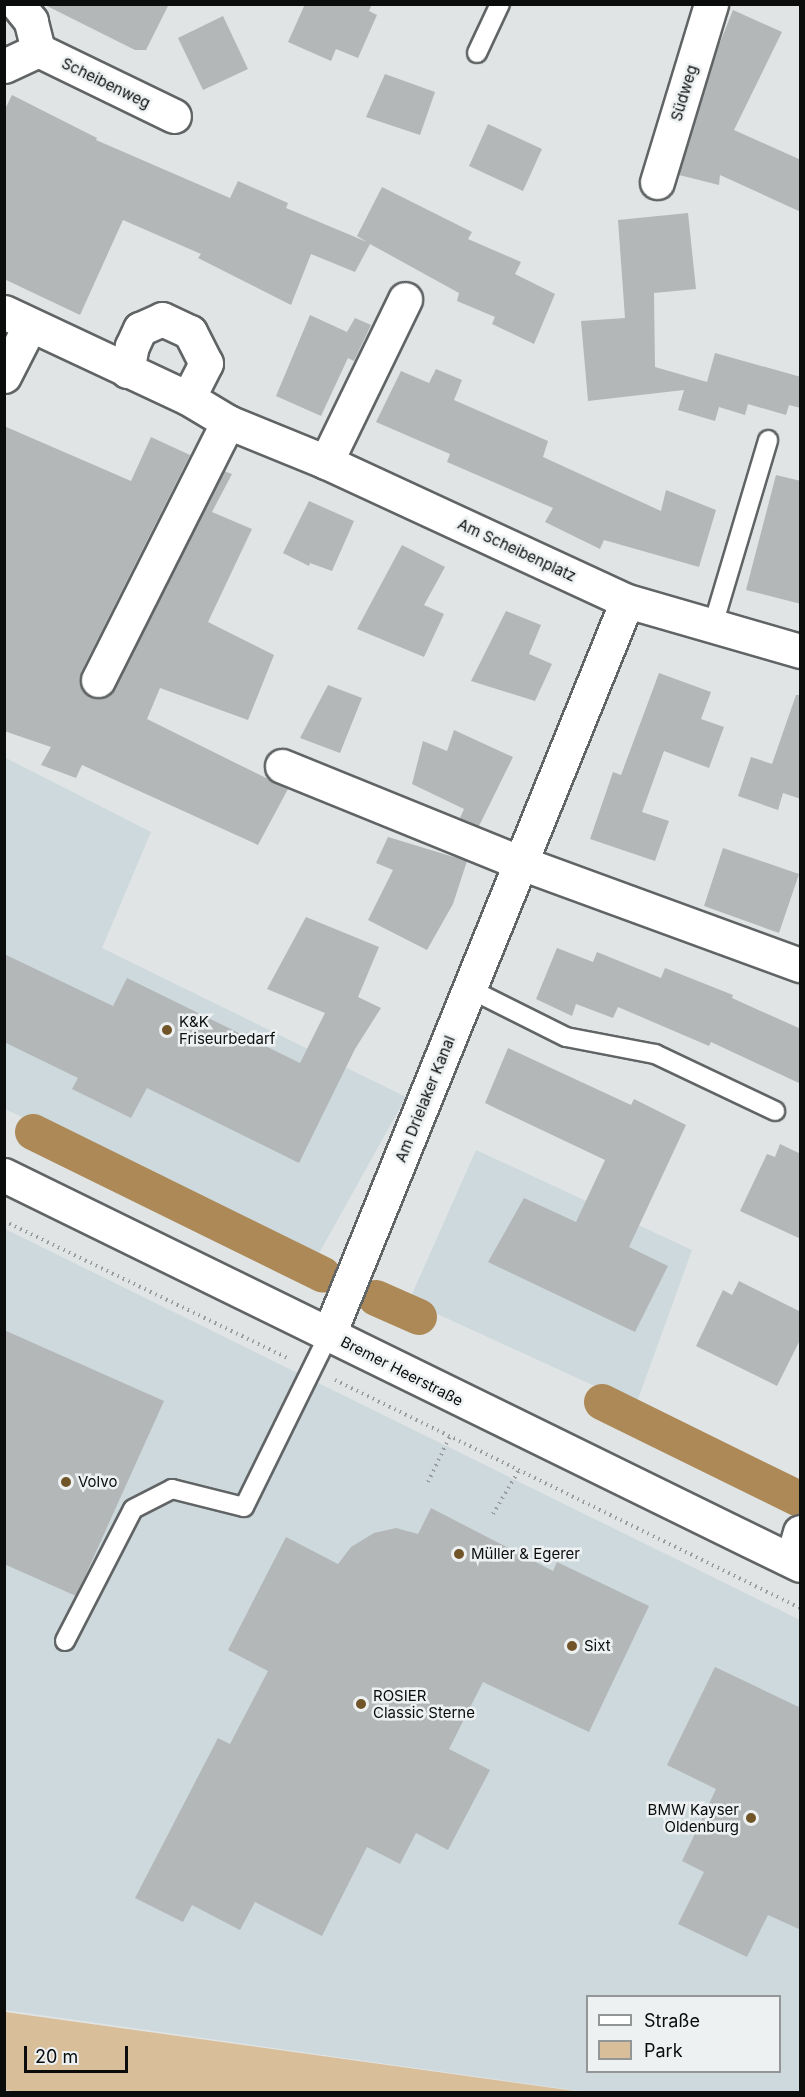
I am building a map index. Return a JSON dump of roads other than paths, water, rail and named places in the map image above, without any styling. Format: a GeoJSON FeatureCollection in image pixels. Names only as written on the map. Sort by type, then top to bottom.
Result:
{"type":"FeatureCollection","features":[{"type":"Feature","properties":{"kind":"street"},"geometry":{"type":"LineString","coordinates":[[4,66],[38,50],[31,21],[17,4]]}},
{"type":"Feature","properties":{"kind":"street","name":"Südweg"},"geometry":{"type":"LineString","coordinates":[[657,182],[711,4]]}},
{"type":"Feature","properties":{"kind":"street","name":"Scheibenweg"},"geometry":{"type":"LineString","coordinates":[[38,50],[174,116]]}},
{"type":"Feature","properties":{"kind":"street"},"geometry":{"type":"LineString","coordinates":[[326,462],[405,299]]}},
{"type":"Feature","properties":{"kind":"street","name":"Am Scheibenplatz"},"geometry":{"type":"LineString","coordinates":[[4,376],[17,318],[188,398],[228,422],[326,462],[627,601],[801,651]]}},
{"type":"Feature","properties":{"kind":"street"},"geometry":{"type":"LineString","coordinates":[[127,371],[132,346],[140,329],[162,319],[190,332],[206,363],[188,398]]}},
{"type":"Feature","properties":{"kind":"street"},"geometry":{"type":"LineString","coordinates":[[98,680],[228,422]]}},
{"type":"Feature","properties":{"kind":"street","name":"Am Drielaker Kanal"},"geometry":{"type":"LineString","coordinates":[[329,1334],[627,601]]}},
{"type":"Feature","properties":{"kind":"street"},"geometry":{"type":"LineString","coordinates":[[282,766],[521,863],[801,965]]}},
{"type":"Feature","properties":{"kind":"street","name":"Bremer Heerstraße"},"geometry":{"type":"LineString","coordinates":[[4,1175],[329,1334],[798,1552]]}},
{"type":"Feature","properties":{"kind":"lane"},"geometry":{"type":"LineString","coordinates":[[477,53],[500,4]]}},
{"type":"Feature","properties":{"kind":"lane"},"geometry":{"type":"LineString","coordinates":[[713,625],[768,440]]}},
{"type":"Feature","properties":{"kind":"lane"},"geometry":{"type":"LineString","coordinates":[[470,989],[566,1037],[655,1054],[775,1110]]}},
{"type":"Feature","properties":{"kind":"lane"},"geometry":{"type":"LineString","coordinates":[[65,1641],[133,1509],[172,1489],[244,1507],[329,1334]]}},
{"type":"Feature","properties":{"kind":"waterway"},"geometry":{"type":"LineString","coordinates":[[33,1132],[323,1275]]}},
{"type":"Feature","properties":{"kind":"waterway"},"geometry":{"type":"LineString","coordinates":[[376,1298],[419,1317]]}},
{"type":"Feature","properties":{"kind":"waterway"},"geometry":{"type":"LineString","coordinates":[[602,1402],[799,1499]]}},
{"type":"Feature","properties":{"kind":"place","name":"K&K Friseurbedarf"},"geometry":{"type":"Point","coordinates":[167,1030]}},
{"type":"Feature","properties":{"kind":"place","name":"Volvo"},"geometry":{"type":"Point","coordinates":[66,1482]}},
{"type":"Feature","properties":{"kind":"place","name":"Müller & Egerer"},"geometry":{"type":"Point","coordinates":[459,1554]}},
{"type":"Feature","properties":{"kind":"place","name":"Sixt"},"geometry":{"type":"Point","coordinates":[572,1646]}},
{"type":"Feature","properties":{"kind":"place","name":"ROSIER Classic Sterne"},"geometry":{"type":"Point","coordinates":[361,1704]}},
{"type":"Feature","properties":{"kind":"place","name":"BMW Kayser Oldenburg"},"geometry":{"type":"Point","coordinates":[751,1818]}}]}
